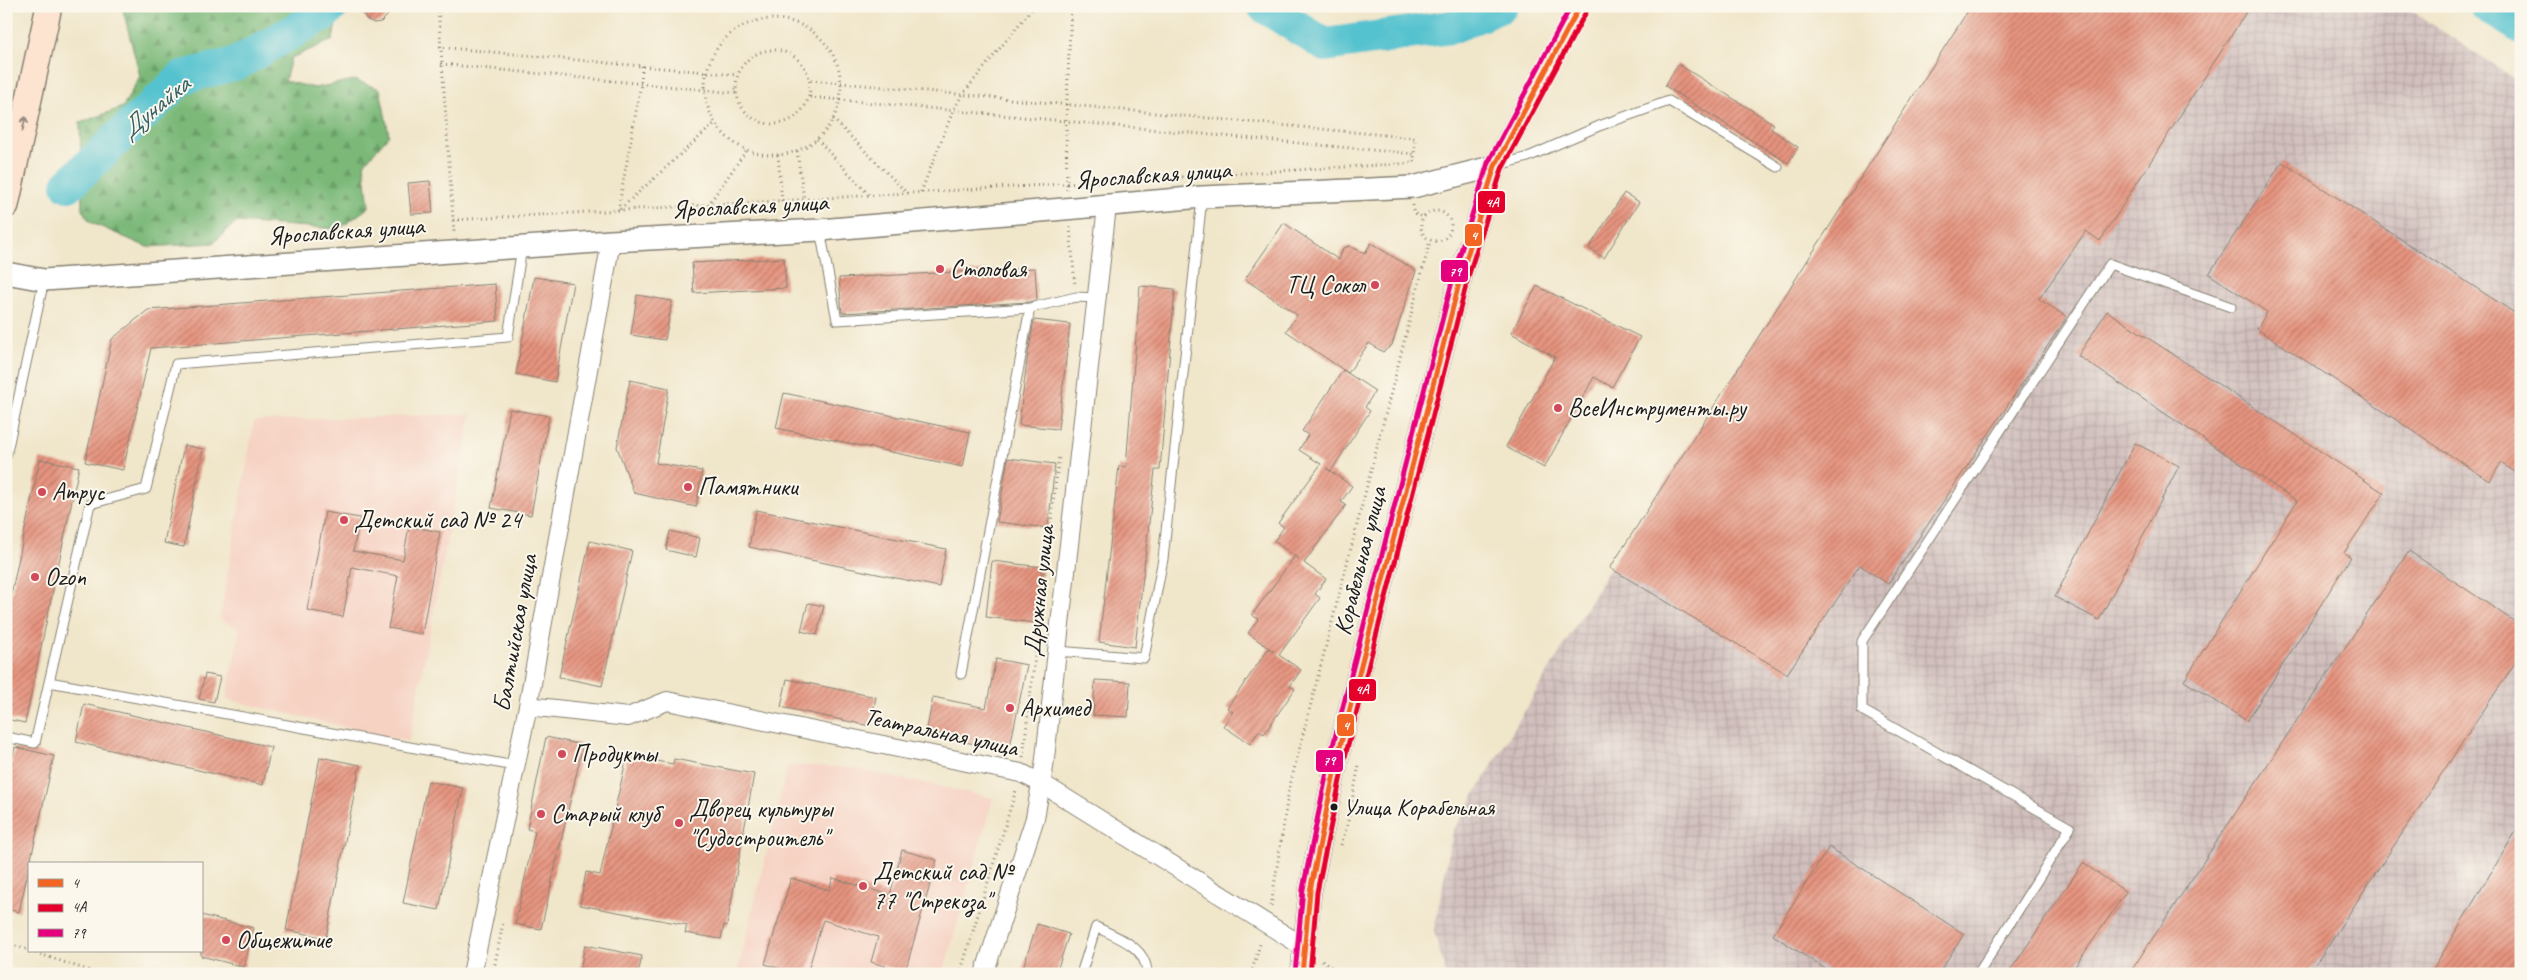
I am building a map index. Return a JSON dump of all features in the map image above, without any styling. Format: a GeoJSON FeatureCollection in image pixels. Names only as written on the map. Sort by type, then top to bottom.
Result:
{"type":"FeatureCollection","features":[{"type":"Feature","properties":{"kind":"main road"},"geometry":{"type":"LineString","coordinates":[[6,205],[49,6]]}},
{"type":"Feature","properties":{"kind":"street","name":"Корабельная улица"},"geometry":{"type":"LineString","coordinates":[[1302,974],[1310,891],[1337,759],[1462,272],[1496,166],[1580,6]]}},
{"type":"Feature","properties":{"kind":"street","name":"Ярославская улица"},"geometry":{"type":"LineString","coordinates":[[6,273],[44,280],[455,251],[820,230],[1202,198],[1413,187],[1496,166]]}},
{"type":"Feature","properties":{"kind":"street","name":"Дружная улица"},"geometry":{"type":"LineString","coordinates":[[984,974],[1035,818],[1057,651],[1107,206]]}},
{"type":"Feature","properties":{"kind":"street","name":"Балтийская улица"},"geometry":{"type":"LineString","coordinates":[[472,974],[528,706],[611,241]]}},
{"type":"Feature","properties":{"kind":"street","name":"Театральная улица"},"geometry":{"type":"LineString","coordinates":[[528,706],[628,718],[668,701],[1021,773],[1304,947]]}},
{"type":"Feature","properties":{"kind":"lane"},"geometry":{"type":"LineString","coordinates":[[1496,166],[1528,157],[1599,126],[1669,101],[1778,167]]}},
{"type":"Feature","properties":{"kind":"lane"},"geometry":{"type":"LineString","coordinates":[[1057,651],[1144,658],[1163,559],[1202,198]]}},
{"type":"Feature","properties":{"kind":"lane"},"geometry":{"type":"LineString","coordinates":[[820,230],[837,320],[1030,308],[1076,297],[1097,298]]}},
{"type":"Feature","properties":{"kind":"lane"},"geometry":{"type":"LineString","coordinates":[[6,737],[35,743],[90,504],[146,489],[176,364],[508,337],[522,247]]}},
{"type":"Feature","properties":{"kind":"lane"},"geometry":{"type":"LineString","coordinates":[[1978,974],[2070,828],[1862,710],[1862,641],[2110,264],[2231,307]]}},
{"type":"Feature","properties":{"kind":"lane"},"geometry":{"type":"LineString","coordinates":[[6,456],[44,280]]}},
{"type":"Feature","properties":{"kind":"lane"},"geometry":{"type":"LineString","coordinates":[[961,674],[1030,308]]}},
{"type":"Feature","properties":{"kind":"lane"},"geometry":{"type":"LineString","coordinates":[[49,682],[516,766]]}},
{"type":"Feature","properties":{"kind":"lane"},"geometry":{"type":"LineString","coordinates":[[1081,974],[1096,927],[1134,947],[1142,955],[1147,974]]}},
{"type":"Feature","properties":{"kind":"path"},"geometry":{"type":"LineString","coordinates":[[438,6],[455,251]]}},
{"type":"Feature","properties":{"kind":"path"},"geometry":{"type":"LineString","coordinates":[[921,192],[953,111],[962,95],[1034,6]]}},
{"type":"Feature","properties":{"kind":"path"},"geometry":{"type":"LineString","coordinates":[[1071,6],[1066,122],[1066,183],[1076,297]]}},
{"type":"Feature","properties":{"kind":"path"},"geometry":{"type":"LineString","coordinates":[[765,19],[786,19],[810,30],[826,44],[837,62],[841,83],[840,100],[833,119],[817,139],[797,151],[778,155],[746,151],[728,140],[715,124],[706,107],[704,90],[707,72],[716,49],[730,34],[747,24],[765,19]]}},
{"type":"Feature","properties":{"kind":"path"},"geometry":{"type":"LineString","coordinates":[[440,47],[737,75]]}},
{"type":"Feature","properties":{"kind":"path"},"geometry":{"type":"LineString","coordinates":[[775,49],[788,52],[802,62],[811,80],[810,97],[800,114],[787,122],[771,125],[754,119],[741,107],[736,92],[737,75],[746,60],[758,52],[775,49]]}},
{"type":"Feature","properties":{"kind":"path"},"geometry":{"type":"LineString","coordinates":[[441,64],[736,92]]}},
{"type":"Feature","properties":{"kind":"path"},"geometry":{"type":"LineString","coordinates":[[618,211],[641,84],[642,66]]}},
{"type":"Feature","properties":{"kind":"path"},"geometry":{"type":"LineString","coordinates":[[811,80],[1415,138]]}},
{"type":"Feature","properties":{"kind":"path"},"geometry":{"type":"LineString","coordinates":[[810,97],[1414,154]]}},
{"type":"Feature","properties":{"kind":"path"},"geometry":{"type":"LineString","coordinates":[[833,119],[907,193]]}},
{"type":"Feature","properties":{"kind":"path"},"geometry":{"type":"LineString","coordinates":[[618,211],[715,124]]}},
{"type":"Feature","properties":{"kind":"path"},"geometry":{"type":"LineString","coordinates":[[817,139],[869,196]]}},
{"type":"Feature","properties":{"kind":"path"},"geometry":{"type":"LineString","coordinates":[[708,205],[746,151]]}},
{"type":"Feature","properties":{"kind":"path"},"geometry":{"type":"LineString","coordinates":[[797,151],[804,199]]}},
{"type":"Feature","properties":{"kind":"path"},"geometry":{"type":"LineString","coordinates":[[778,155],[782,201]]}},
{"type":"Feature","properties":{"kind":"path"},"geometry":{"type":"LineString","coordinates":[[453,220],[1414,163]]}},
{"type":"Feature","properties":{"kind":"path"},"geometry":{"type":"LineString","coordinates":[[1440,211],[1447,216],[1451,223],[1451,230],[1445,238],[1437,242],[1430,241],[1423,235],[1420,225],[1422,218],[1429,212],[1440,211]]}},
{"type":"Feature","properties":{"kind":"path"},"geometry":{"type":"LineString","coordinates":[[1251,974],[1273,900],[1289,789],[1430,241]]}},
{"type":"Feature","properties":{"kind":"path"},"geometry":{"type":"LineString","coordinates":[[960,974],[1021,773],[1060,448]]}},
{"type":"Feature","properties":{"kind":"path"},"geometry":{"type":"LineString","coordinates":[[1340,848],[1347,826],[1360,765]]}},
{"type":"Feature","properties":{"kind":"path"},"geometry":{"type":"LineString","coordinates":[[6,943],[28,950]]}},
{"type":"Feature","properties":{"kind":"path"},"geometry":{"type":"LineString","coordinates":[[33,952],[99,974]]}},
{"type":"Feature","properties":{"kind":"path"},"geometry":{"type":"LineString","coordinates":[[1324,953],[1324,961]]}},
{"type":"Feature","properties":{"kind":"shaded area"},"geometry":{"type":"Polygon","coordinates":[[[1971,6],[2404,6],[2521,83],[2521,974],[1446,974],[1434,931],[1453,831],[1610,568],[1971,6]]]}},
{"type":"Feature","properties":{"kind":"shaded area","name":"Детский сад № 24"},"geometry":{"type":"Polygon","coordinates":[[[471,414],[409,742],[226,699],[240,629],[220,619],[254,421],[471,414]]]}},
{"type":"Feature","properties":{"kind":"shaded area","name":"Детский сад № 77 \"Стрекоза\""},"geometry":{"type":"Polygon","coordinates":[[[788,765],[853,768],[993,798],[943,974],[737,974],[788,765]]]}},
{"type":"Feature","properties":{"kind":"green space"},"geometry":{"type":"Polygon","coordinates":[[[122,6],[339,6],[333,40],[291,58],[285,81],[315,88],[354,80],[380,89],[389,135],[364,164],[369,207],[339,229],[236,222],[213,243],[147,247],[90,222],[82,209],[80,123],[123,107],[140,76],[122,6]]]}},
{"type":"Feature","properties":{"kind":"building"},"geometry":{"type":"Polygon","coordinates":[[[359,6],[397,6],[381,22],[374,23],[367,20],[359,6]]]}},
{"type":"Feature","properties":{"kind":"building"},"geometry":{"type":"Polygon","coordinates":[[[1971,6],[2250,6],[2100,241],[2086,231],[2039,299],[2067,317],[1888,584],[1860,565],[1787,674],[1610,568],[1971,6]]]}},
{"type":"Feature","properties":{"kind":"building"},"geometry":{"type":"Polygon","coordinates":[[[1678,64],[1774,124],[1771,129],[1798,147],[1788,163],[1665,86],[1678,64]]]}},
{"type":"Feature","properties":{"kind":"building"},"geometry":{"type":"Polygon","coordinates":[[[2282,162],[2521,317],[2521,476],[2501,463],[2490,481],[2257,329],[2267,312],[2209,274],[2282,162]]]}},
{"type":"Feature","properties":{"kind":"building"},"geometry":{"type":"Polygon","coordinates":[[[430,181],[433,213],[411,214],[408,183],[430,181]]]}},
{"type":"Feature","properties":{"kind":"building"},"geometry":{"type":"Polygon","coordinates":[[[1624,193],[1639,202],[1604,258],[1589,248],[1624,193]]]}},
{"type":"Feature","properties":{"kind":"building"},"geometry":{"type":"Polygon","coordinates":[[[1284,223],[1339,260],[1343,248],[1349,246],[1365,253],[1371,243],[1416,271],[1392,345],[1383,352],[1369,343],[1348,373],[1286,331],[1297,315],[1245,279],[1284,223]]]}},
{"type":"Feature","properties":{"kind":"building"},"geometry":{"type":"Polygon","coordinates":[[[784,258],[786,288],[694,293],[692,263],[784,258]]]}},
{"type":"Feature","properties":{"kind":"building"},"geometry":{"type":"Polygon","coordinates":[[[1035,268],[1037,300],[1029,302],[842,313],[839,278],[1035,268]]]}},
{"type":"Feature","properties":{"kind":"building"},"geometry":{"type":"Polygon","coordinates":[[[534,277],[573,283],[555,382],[516,374],[534,277]]]}},
{"type":"Feature","properties":{"kind":"building"},"geometry":{"type":"Polygon","coordinates":[[[495,284],[498,321],[151,348],[123,470],[85,462],[112,339],[148,310],[495,284]]]}},
{"type":"Feature","properties":{"kind":"building"},"geometry":{"type":"Polygon","coordinates":[[[1140,286],[1175,289],[1160,470],[1155,470],[1135,647],[1099,642],[1119,466],[1126,467],[1140,286]]]}},
{"type":"Feature","properties":{"kind":"building"},"geometry":{"type":"Polygon","coordinates":[[[1537,286],[1640,337],[1612,387],[1594,377],[1544,468],[1506,447],[1555,357],[1511,333],[1537,286]]]}},
{"type":"Feature","properties":{"kind":"building"},"geometry":{"type":"Polygon","coordinates":[[[637,295],[672,301],[665,340],[631,335],[637,295]]]}},
{"type":"Feature","properties":{"kind":"building"},"geometry":{"type":"Polygon","coordinates":[[[2107,311],[2384,493],[2344,553],[2351,557],[2247,721],[2184,681],[2297,501],[2078,356],[2107,311]]]}},
{"type":"Feature","properties":{"kind":"building"},"geometry":{"type":"Polygon","coordinates":[[[1034,320],[1070,324],[1058,429],[1019,425],[1034,320]]]}},
{"type":"Feature","properties":{"kind":"building"},"geometry":{"type":"Polygon","coordinates":[[[1343,370],[1375,391],[1365,407],[1370,411],[1331,471],[1326,468],[1352,486],[1341,502],[1346,505],[1304,563],[1326,579],[1315,594],[1320,598],[1279,655],[1301,670],[1290,686],[1295,689],[1264,734],[1259,731],[1250,744],[1223,726],[1233,712],[1227,708],[1269,648],[1248,633],[1258,619],[1252,615],[1295,556],[1274,541],[1284,527],[1278,523],[1321,464],[1299,450],[1308,435],[1302,431],[1343,370]]]}},
{"type":"Feature","properties":{"kind":"building"},"geometry":{"type":"Polygon","coordinates":[[[630,380],[669,388],[656,463],[702,471],[696,507],[634,493],[617,447],[630,380]]]}},
{"type":"Feature","properties":{"kind":"building"},"geometry":{"type":"Polygon","coordinates":[[[784,393],[970,432],[963,467],[776,428],[784,393]]]}},
{"type":"Feature","properties":{"kind":"building"},"geometry":{"type":"Polygon","coordinates":[[[510,409],[549,416],[531,515],[491,508],[510,409]]]}},
{"type":"Feature","properties":{"kind":"building"},"geometry":{"type":"Polygon","coordinates":[[[2135,443],[2179,466],[2099,620],[2055,597],[2135,443]]]}},
{"type":"Feature","properties":{"kind":"building"},"geometry":{"type":"Polygon","coordinates":[[[184,445],[203,449],[184,547],[164,543],[184,445]]]}},
{"type":"Feature","properties":{"kind":"building"},"geometry":{"type":"Polygon","coordinates":[[[1008,458],[1055,464],[1048,528],[997,522],[1008,458]]]}},
{"type":"Feature","properties":{"kind":"building"},"geometry":{"type":"Polygon","coordinates":[[[40,459],[79,467],[25,723],[6,719],[6,619],[40,459]]]}},
{"type":"Feature","properties":{"kind":"building"},"geometry":{"type":"Polygon","coordinates":[[[756,510],[946,549],[939,587],[749,547],[756,510]]]}},
{"type":"Feature","properties":{"kind":"building"},"geometry":{"type":"Polygon","coordinates":[[[325,512],[360,518],[353,551],[403,560],[409,526],[440,532],[422,634],[388,628],[398,576],[352,567],[343,617],[307,610],[325,512]]]}},
{"type":"Feature","properties":{"kind":"building"},"geometry":{"type":"Polygon","coordinates":[[[670,531],[700,538],[696,557],[666,550],[670,531]]]}},
{"type":"Feature","properties":{"kind":"building"},"geometry":{"type":"Polygon","coordinates":[[[590,541],[632,551],[602,686],[559,677],[590,541]]]}},
{"type":"Feature","properties":{"kind":"building"},"geometry":{"type":"Polygon","coordinates":[[[2409,551],[2521,626],[2521,654],[2309,974],[2129,974],[2409,551]]]}},
{"type":"Feature","properties":{"kind":"building"},"geometry":{"type":"Polygon","coordinates":[[[992,561],[1042,567],[1035,623],[986,617],[992,561]]]}},
{"type":"Feature","properties":{"kind":"building"},"geometry":{"type":"Polygon","coordinates":[[[808,603],[824,606],[817,635],[801,631],[808,603]]]}},
{"type":"Feature","properties":{"kind":"building"},"geometry":{"type":"Polygon","coordinates":[[[996,659],[1027,665],[1009,751],[926,734],[933,697],[986,708],[996,659]]]}},
{"type":"Feature","properties":{"kind":"building"},"geometry":{"type":"Polygon","coordinates":[[[205,674],[220,677],[214,702],[199,699],[205,674]]]}},
{"type":"Feature","properties":{"kind":"building"},"geometry":{"type":"Polygon","coordinates":[[[787,679],[876,697],[870,726],[781,707],[787,679]]]}},
{"type":"Feature","properties":{"kind":"building"},"geometry":{"type":"Polygon","coordinates":[[[1095,680],[1130,682],[1128,717],[1093,715],[1095,680]]]}},
{"type":"Feature","properties":{"kind":"building"},"geometry":{"type":"Polygon","coordinates":[[[84,704],[271,747],[263,785],[76,742],[84,704]]]}},
{"type":"Feature","properties":{"kind":"building"},"geometry":{"type":"Polygon","coordinates":[[[546,737],[583,745],[541,929],[515,924],[535,831],[527,829],[546,737]]]}},
{"type":"Feature","properties":{"kind":"building"},"geometry":{"type":"Polygon","coordinates":[[[15,747],[54,756],[30,862],[28,862],[28,872],[19,912],[6,909],[6,786],[15,747]]]}},
{"type":"Feature","properties":{"kind":"building","name":"Дворец культуры \"Судостроитель\""},"geometry":{"type":"Polygon","coordinates":[[[627,756],[673,764],[674,759],[754,774],[727,926],[724,925],[721,939],[685,933],[687,925],[580,905],[586,872],[600,875],[627,756]]]}},
{"type":"Feature","properties":{"kind":"building"},"geometry":{"type":"Polygon","coordinates":[[[320,757],[360,765],[326,938],[286,930],[320,757]]]}},
{"type":"Feature","properties":{"kind":"building"},"geometry":{"type":"Polygon","coordinates":[[[428,781],[463,788],[439,910],[403,903],[428,781]]]}},
{"type":"Feature","properties":{"kind":"building"},"geometry":{"type":"Polygon","coordinates":[[[2521,823],[2521,974],[2430,974],[2521,823]]]}},
{"type":"Feature","properties":{"kind":"building"},"geometry":{"type":"Polygon","coordinates":[[[1829,847],[1964,934],[1938,974],[1833,974],[1773,935],[1829,847]]]}},
{"type":"Feature","properties":{"kind":"building"},"geometry":{"type":"Polygon","coordinates":[[[902,850],[937,860],[905,972],[871,962],[878,937],[823,920],[807,974],[786,974],[787,971],[765,964],[791,878],[829,890],[833,878],[890,895],[902,850]]]}},
{"type":"Feature","properties":{"kind":"building"},"geometry":{"type":"Polygon","coordinates":[[[2083,863],[2126,892],[2070,974],[2008,974],[2083,863]]]}},
{"type":"Feature","properties":{"kind":"building","name":"Общежитие"},"geometry":{"type":"Polygon","coordinates":[[[202,915],[254,928],[244,967],[201,956],[202,915]]]}},
{"type":"Feature","properties":{"kind":"building"},"geometry":{"type":"Polygon","coordinates":[[[1037,924],[1069,934],[1056,974],[1021,974],[1037,924]]]}},
{"type":"Feature","properties":{"kind":"building"},"geometry":{"type":"Polygon","coordinates":[[[585,945],[642,956],[638,974],[579,974],[585,945]]]}},
{"type":"Feature","properties":{"kind":"waterway","name":"Дунайка"},"geometry":{"type":"LineString","coordinates":[[68,185],[183,77],[238,63],[325,13],[332,6]]}},
{"type":"Feature","properties":{"kind":"waterway","name":"Дунайка"},"geometry":{"type":"LineString","coordinates":[[1264,6],[1325,45],[1451,27],[1501,6]]}},
{"type":"Feature","properties":{"kind":"waterway","name":"Дунайка"},"geometry":{"type":"LineString","coordinates":[[2487,6],[2521,27]]}},
{"type":"Feature","properties":{"kind":"transit line","name":"79"},"geometry":{"type":"LineString","coordinates":[[1295,973],[1303,889],[1330,757],[1455,270],[1488,163],[1571,6]]}},
{"type":"Feature","properties":{"kind":"transit line","name":"4"},"geometry":{"type":"LineString","coordinates":[[1302,974],[1310,891],[1337,759],[1462,272],[1495,166],[1580,6]]}},
{"type":"Feature","properties":{"kind":"transit line","name":"4А"},"geometry":{"type":"LineString","coordinates":[[1310,974],[1317,892],[1344,761],[1469,274],[1502,169],[1587,10]]}},
{"type":"Feature","properties":{"kind":"place","name":"Столовая"},"geometry":{"type":"Point","coordinates":[940,269]}},
{"type":"Feature","properties":{"kind":"place","name":"ТЦ Сокол"},"geometry":{"type":"Point","coordinates":[1375,285]}},
{"type":"Feature","properties":{"kind":"place","name":"ВсеИнструменты.ру"},"geometry":{"type":"Point","coordinates":[1558,408]}},
{"type":"Feature","properties":{"kind":"place","name":"Памятники"},"geometry":{"type":"Point","coordinates":[688,487]}},
{"type":"Feature","properties":{"kind":"place","name":"Атрус"},"geometry":{"type":"Point","coordinates":[42,492]}},
{"type":"Feature","properties":{"kind":"place","name":"Детский сад № 24"},"geometry":{"type":"Point","coordinates":[344,520]}},
{"type":"Feature","properties":{"kind":"place","name":"Ozon"},"geometry":{"type":"Point","coordinates":[35,577]}},
{"type":"Feature","properties":{"kind":"place","name":"Архимед"},"geometry":{"type":"Point","coordinates":[1010,708]}},
{"type":"Feature","properties":{"kind":"place","name":"Продукты"},"geometry":{"type":"Point","coordinates":[562,754]}},
{"type":"Feature","properties":{"kind":"place","name":"Улица Корабельная"},"geometry":{"type":"Point","coordinates":[1334,807]}},
{"type":"Feature","properties":{"kind":"place","name":"Старый клуб"},"geometry":{"type":"Point","coordinates":[541,814]}},
{"type":"Feature","properties":{"kind":"place","name":"Дворец культуры \"Судостроитель\""},"geometry":{"type":"Point","coordinates":[679,823]}},
{"type":"Feature","properties":{"kind":"place","name":"Детский сад № 77 \"Стрекоза\""},"geometry":{"type":"Point","coordinates":[863,886]}},
{"type":"Feature","properties":{"kind":"place","name":"Общежитие"},"geometry":{"type":"Point","coordinates":[226,940]}}]}
